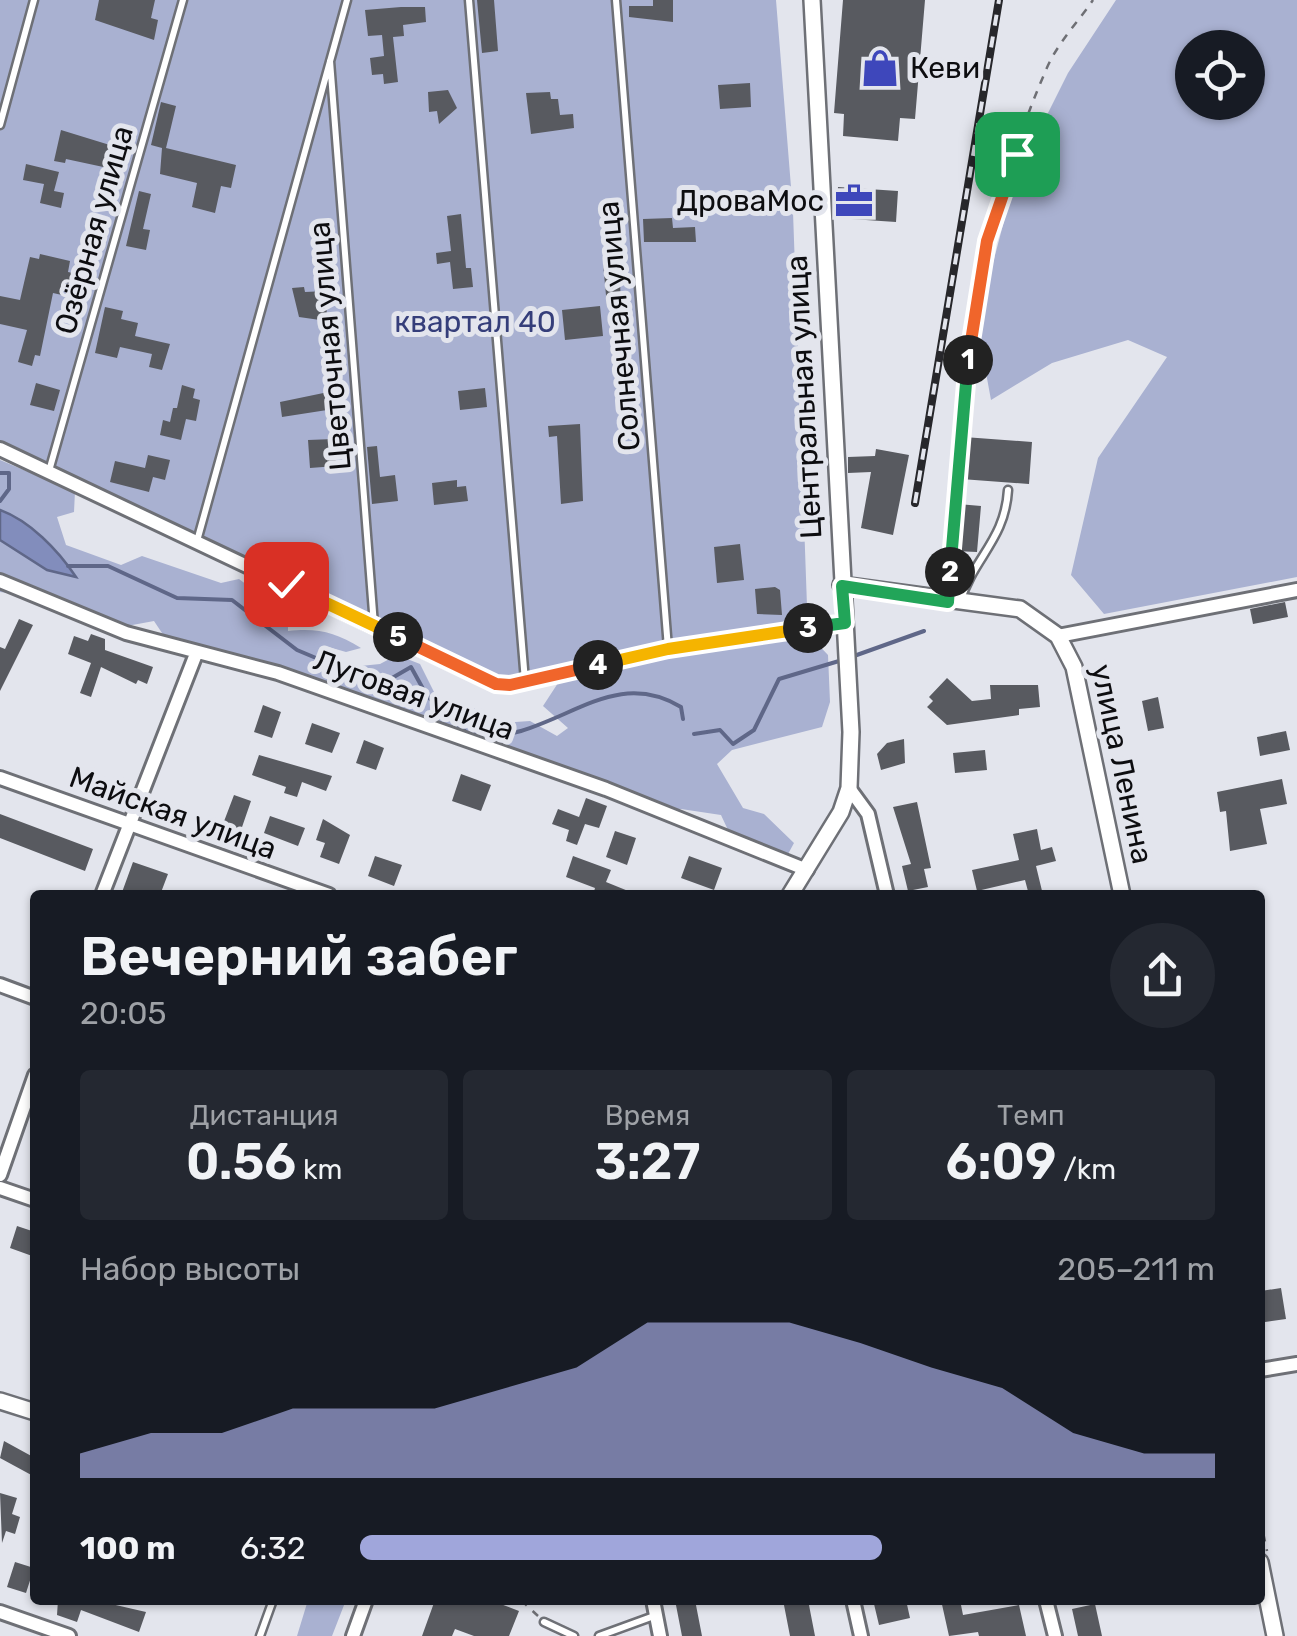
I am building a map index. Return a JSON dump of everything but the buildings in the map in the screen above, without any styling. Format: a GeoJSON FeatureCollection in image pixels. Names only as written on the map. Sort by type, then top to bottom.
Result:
{"type":"FeatureCollection","features":[{"type":"Feature","properties":{"kind":"street","name":"Центральная улица"},"geometry":{"type":"LineString","coordinates":[[793,890],[835,824],[849,788],[845,623],[812,0]]}},
{"type":"Feature","properties":{"kind":"street"},"geometry":{"type":"LineString","coordinates":[[0,449],[496,684],[525,682],[668,649],[845,623]]}},
{"type":"Feature","properties":{"kind":"street","name":"Луговая улица"},"geometry":{"type":"LineString","coordinates":[[0,580],[126,633],[196,654],[235,659],[606,788],[807,870]]}},
{"type":"Feature","properties":{"kind":"street","name":"улица Ленина"},"geometry":{"type":"LineString","coordinates":[[842,586],[1020,609],[1058,636],[1074,667],[1121,890]]}},
{"type":"Feature","properties":{"kind":"street"},"geometry":{"type":"LineString","coordinates":[[1058,636],[1297,590]]}},
{"type":"Feature","properties":{"kind":"street"},"geometry":{"type":"LineString","coordinates":[[104,890],[196,654]]}},
{"type":"Feature","properties":{"kind":"street","name":"Майская улица"},"geometry":{"type":"LineString","coordinates":[[0,778],[315,890]]}},
{"type":"Feature","properties":{"kind":"street"},"geometry":{"type":"LineString","coordinates":[[849,788],[868,814],[886,890]]}},
{"type":"Feature","properties":{"kind":"street"},"geometry":{"type":"LineString","coordinates":[[0,985],[30,996]]}},
{"type":"Feature","properties":{"kind":"street"},"geometry":{"type":"LineString","coordinates":[[0,1175],[30,1088]]}},
{"type":"Feature","properties":{"kind":"street"},"geometry":{"type":"LineString","coordinates":[[0,1188],[30,1198]]}},
{"type":"Feature","properties":{"kind":"street"},"geometry":{"type":"LineString","coordinates":[[1265,1369],[1297,1364]]}},
{"type":"Feature","properties":{"kind":"street"},"geometry":{"type":"LineString","coordinates":[[0,1400],[30,1410]]}},
{"type":"Feature","properties":{"kind":"street"},"geometry":{"type":"LineString","coordinates":[[1265,1587],[1275,1636]]}},
{"type":"Feature","properties":{"kind":"street"},"geometry":{"type":"LineString","coordinates":[[353,1636],[364,1605]]}},
{"type":"Feature","properties":{"kind":"street"},"geometry":{"type":"LineString","coordinates":[[654,1605],[660,1636]]}},
{"type":"Feature","properties":{"kind":"street"},"geometry":{"type":"LineString","coordinates":[[854,1605],[861,1636]]}},
{"type":"Feature","properties":{"kind":"street"},"geometry":{"type":"LineString","coordinates":[[1047,1605],[1055,1636]]}},
{"type":"Feature","properties":{"kind":"street"},"geometry":{"type":"LineString","coordinates":[[0,1612],[70,1636]]}},
{"type":"Feature","properties":{"kind":"lane"},"geometry":{"type":"LineString","coordinates":[[0,125],[34,0]]}},
{"type":"Feature","properties":{"kind":"lane","name":"Озёрная улица"},"geometry":{"type":"LineString","coordinates":[[49,472],[183,0]]}},
{"type":"Feature","properties":{"kind":"lane","name":"Цветочная улица"},"geometry":{"type":"LineString","coordinates":[[197,540],[347,0]]}},
{"type":"Feature","properties":{"kind":"lane"},"geometry":{"type":"LineString","coordinates":[[469,0],[525,682]]}},
{"type":"Feature","properties":{"kind":"lane","name":"Солнечная улица"},"geometry":{"type":"LineString","coordinates":[[616,0],[668,649]]}},
{"type":"Feature","properties":{"kind":"lane","name":"Цветочная улица"},"geometry":{"type":"LineString","coordinates":[[330,61],[374,626]]}},
{"type":"Feature","properties":{"kind":"lane"},"geometry":{"type":"LineString","coordinates":[[954,602],[997,538],[1008,490]]}},
{"type":"Feature","properties":{"kind":"lane"},"geometry":{"type":"LineString","coordinates":[[260,1636],[271,1605]]}},
{"type":"Feature","properties":{"kind":"lane"},"geometry":{"type":"LineString","coordinates":[[599,1636],[656,1616]]}},
{"type":"Feature","properties":{"kind":"lane"},"geometry":{"type":"LineString","coordinates":[[544,1622],[574,1636]]}},
{"type":"Feature","properties":{"kind":"path"},"geometry":{"type":"LineString","coordinates":[[954,602],[962,399],[987,241],[1047,66],[1093,0]]}},
{"type":"Feature","properties":{"kind":"path"},"geometry":{"type":"LineString","coordinates":[[525,1605],[544,1622]]}},
{"type":"Feature","properties":{"kind":"green space","name":"квартал 40"},"geometry":{"type":"Polygon","coordinates":[[[0,0],[776,0],[793,212],[808,634],[828,655],[830,702],[822,727],[732,750],[717,764],[743,808],[764,814],[794,843],[781,867],[735,845],[721,815],[681,809],[656,815],[552,777],[507,749],[449,742],[384,706],[275,679],[170,645],[154,621],[127,626],[70,601],[0,592],[0,460],[62,486],[0,457],[0,0]],[[75,491],[74,512],[57,517],[66,545],[121,565],[142,556],[221,583],[239,579],[288,616],[288,631],[326,632],[361,648],[346,652],[325,646],[320,650],[341,668],[380,664],[397,655],[420,664],[436,696],[454,711],[477,708],[501,723],[530,721],[557,736],[568,728],[543,706],[558,683],[498,692],[75,491]]]}},
{"type":"Feature","properties":{"kind":"green space"},"geometry":{"type":"Polygon","coordinates":[[[1116,0],[1297,0],[1297,577],[1104,614],[1071,575],[1098,458],[1167,357],[1128,340],[1052,363],[991,400],[977,324],[1015,179],[1068,73],[1116,0]]]}},
{"type":"Feature","properties":{"kind":"green space"},"geometry":{"type":"Polygon","coordinates":[[[306,1605],[344,1605],[332,1636],[297,1636],[306,1605]]]}},
{"type":"Feature","properties":{"kind":"shaded area"},"geometry":{"type":"Polygon","coordinates":[[[0,510],[22,521],[42,538],[76,577],[47,570],[0,540],[0,510]]]}},
{"type":"Feature","properties":{"kind":"waterway"},"geometry":{"type":"LineString","coordinates":[[0,473],[9,473],[9,489],[0,501]]}},
{"type":"Feature","properties":{"kind":"waterway"},"geometry":{"type":"LineString","coordinates":[[68,566],[108,566],[177,598],[232,600],[297,650],[380,685],[411,667],[427,696],[467,733],[521,731],[620,694],[660,697],[681,707],[683,719]]}},
{"type":"Feature","properties":{"kind":"waterway"},"geometry":{"type":"LineString","coordinates":[[854,656],[924,631]]}},
{"type":"Feature","properties":{"kind":"waterway"},"geometry":{"type":"LineString","coordinates":[[694,734],[720,730],[733,744],[754,730],[779,679],[839,661]]}},
{"type":"Feature","properties":{"kind":"railway"},"geometry":{"type":"LineString","coordinates":[[915,503],[999,0]]}},
{"type":"Feature","properties":{"kind":"place","name":"Кеви"},"geometry":{"type":"Point","coordinates":[880,68]}},
{"type":"Feature","properties":{"kind":"place","name":"ДроваМос"},"geometry":{"type":"Point","coordinates":[854,201]}},
{"type":"Feature","properties":{"kind":"route"},"geometry":{"type":"LineString","coordinates":[[286,584],[496,684],[510,685],[668,649],[845,623],[842,586],[948,602],[962,399],[980,272],[1017,154]]}}]}
